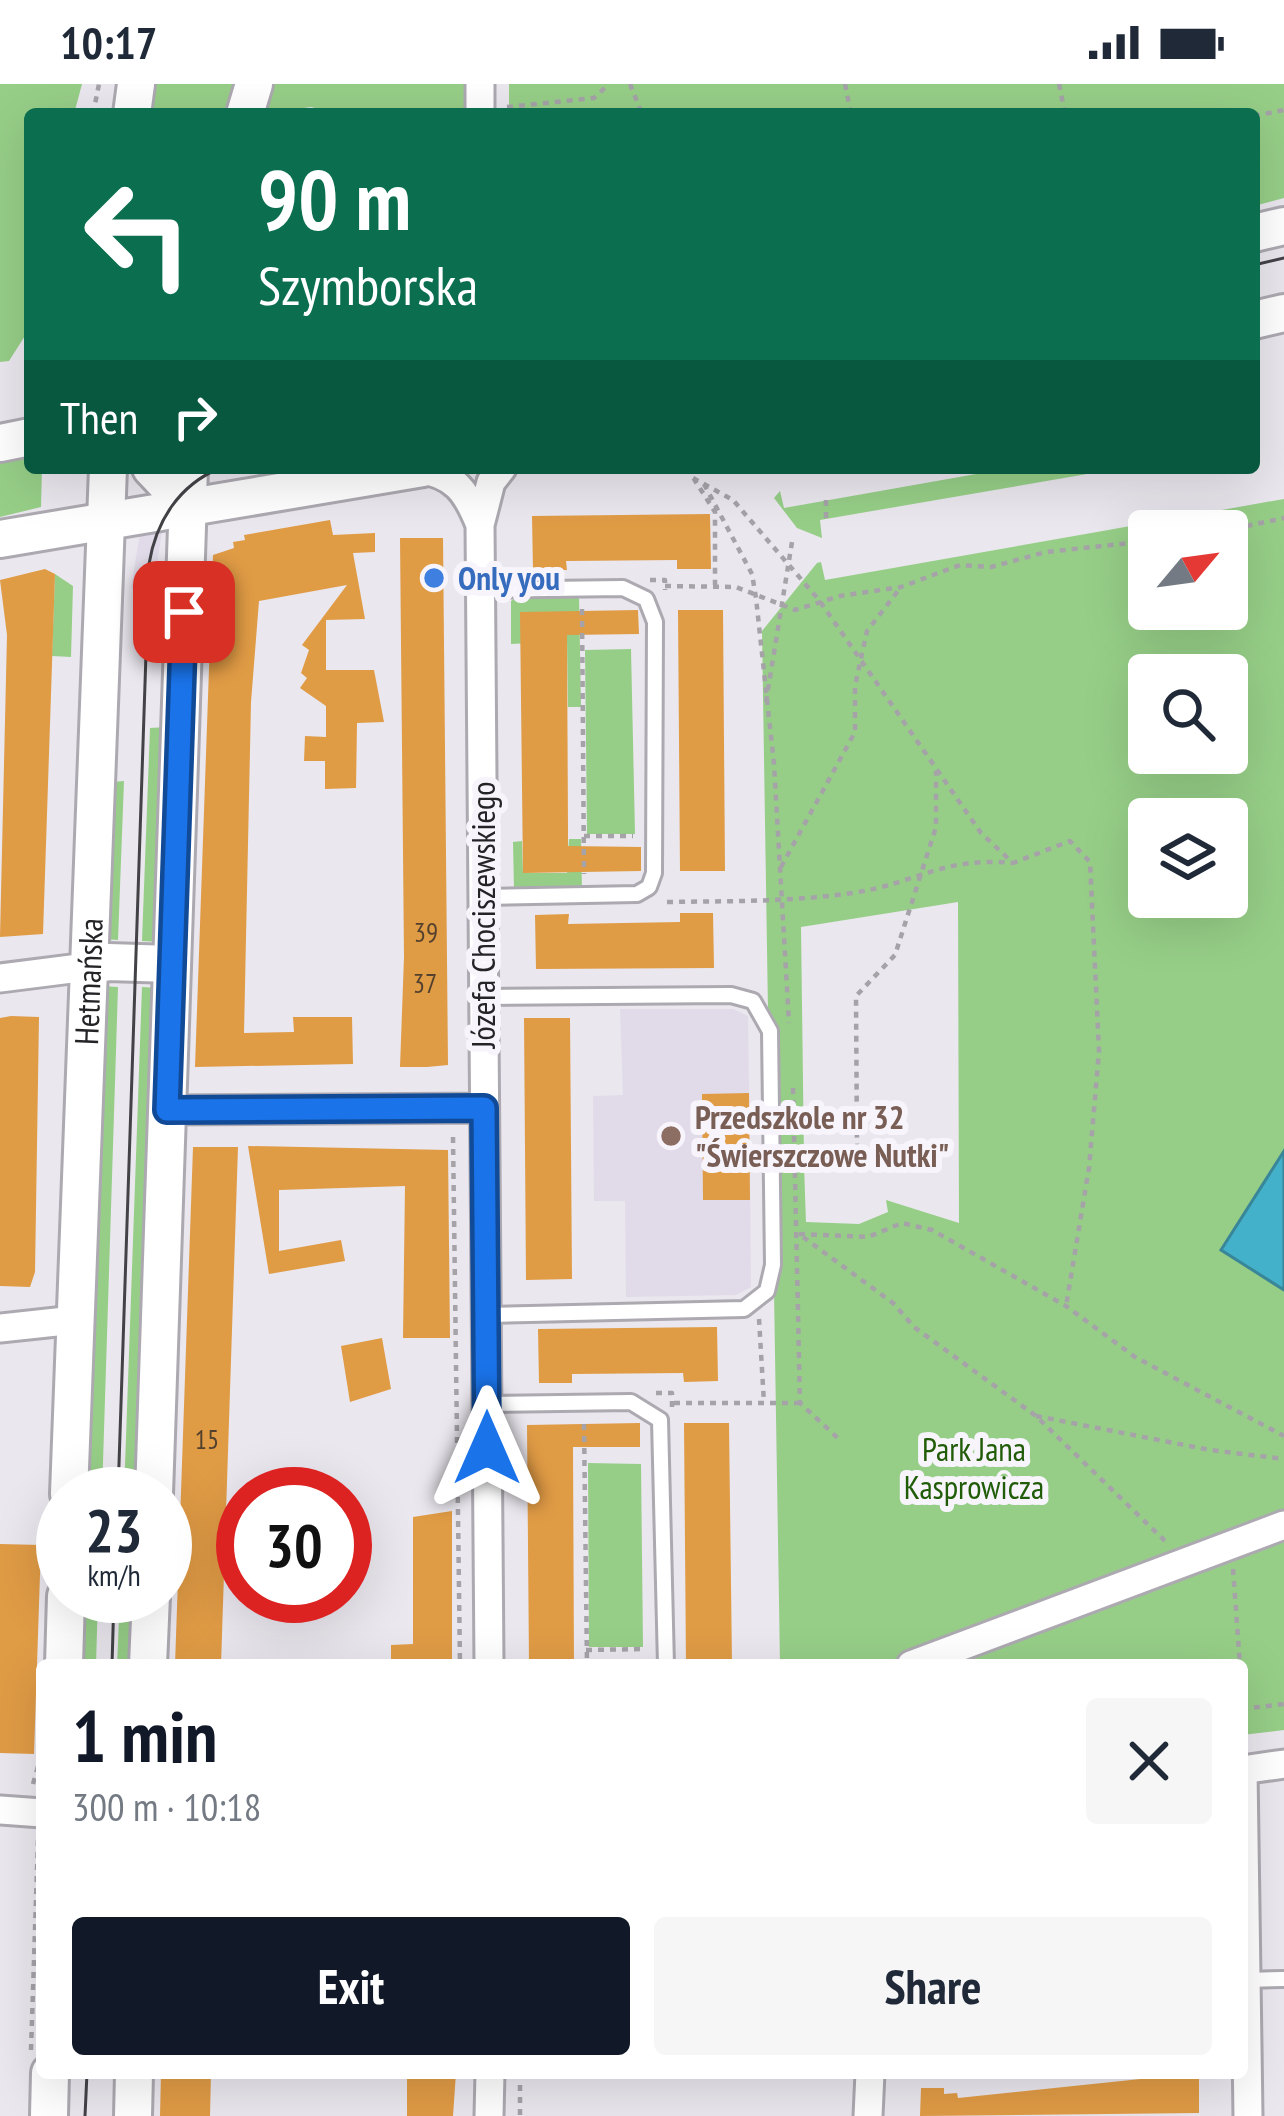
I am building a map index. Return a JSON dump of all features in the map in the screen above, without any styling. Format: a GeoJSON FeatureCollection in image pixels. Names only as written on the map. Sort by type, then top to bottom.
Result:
{"type":"FeatureCollection","features":[{"type":"Feature","properties":{"kind":"main road"},"geometry":{"type":"LineString","coordinates":[[157,474],[188,507]]}},
{"type":"Feature","properties":{"kind":"main road"},"geometry":{"type":"LineString","coordinates":[[165,1467],[167,1110],[189,474]]}},
{"type":"Feature","properties":{"kind":"main road"},"geometry":{"type":"LineString","coordinates":[[0,539],[54,528],[112,485],[188,507],[384,474]]}},
{"type":"Feature","properties":{"kind":"main road","name":"Hetmańska"},"geometry":{"type":"LineString","coordinates":[[70,1467],[87,967],[112,485]]}},
{"type":"Feature","properties":{"kind":"main road"},"geometry":{"type":"LineString","coordinates":[[87,967],[108,962],[172,964]]}},
{"type":"Feature","properties":{"kind":"main road"},"geometry":{"type":"LineString","coordinates":[[64,1659],[65,1623]]}},
{"type":"Feature","properties":{"kind":"main road"},"geometry":{"type":"LineString","coordinates":[[149,1659],[156,1623]]}},
{"type":"Feature","properties":{"kind":"main road"},"geometry":{"type":"LineString","coordinates":[[42,2079],[49,2116]]}},
{"type":"Feature","properties":{"kind":"main road"},"geometry":{"type":"LineString","coordinates":[[133,2116],[134,2079]]}},
{"type":"Feature","properties":{"kind":"street"},"geometry":{"type":"LineString","coordinates":[[442,474],[462,488],[480,525]]}},
{"type":"Feature","properties":{"kind":"street","name":"Józefa Chociszewskiego"},"geometry":{"type":"LineString","coordinates":[[489,1659],[480,525],[497,474]]}},
{"type":"Feature","properties":{"kind":"street"},"geometry":{"type":"LineString","coordinates":[[0,978],[87,967]]}},
{"type":"Feature","properties":{"kind":"street"},"geometry":{"type":"LineString","coordinates":[[167,1110],[484,1108]]}},
{"type":"Feature","properties":{"kind":"street"},"geometry":{"type":"LineString","coordinates":[[0,1328],[75,1320]]}},
{"type":"Feature","properties":{"kind":"street"},"geometry":{"type":"LineString","coordinates":[[927,1659],[1284,1525]]}},
{"type":"Feature","properties":{"kind":"street"},"geometry":{"type":"LineString","coordinates":[[1248,1769],[1284,1764]]}},
{"type":"Feature","properties":{"kind":"street"},"geometry":{"type":"LineString","coordinates":[[0,1810],[33,1815]]}},
{"type":"Feature","properties":{"kind":"street"},"geometry":{"type":"LineString","coordinates":[[490,2079],[490,2116]]}},
{"type":"Feature","properties":{"kind":"street"},"geometry":{"type":"LineString","coordinates":[[868,2116],[870,2079]]}},
{"type":"Feature","properties":{"kind":"street"},"geometry":{"type":"LineString","coordinates":[[1247,2079],[1248,2116]]}},
{"type":"Feature","properties":{"kind":"lane"},"geometry":{"type":"LineString","coordinates":[[480,590],[631,590],[646,598],[654,614],[653,880],[644,892],[483,897]]}},
{"type":"Feature","properties":{"kind":"lane"},"geometry":{"type":"LineString","coordinates":[[484,997],[730,994],[761,1010],[770,1031],[773,1265],[758,1302],[730,1311],[486,1315]]}},
{"type":"Feature","properties":{"kind":"lane"},"geometry":{"type":"LineString","coordinates":[[486,1404],[584,1402],[640,1405],[654,1413],[663,1428],[665,1657]]}},
{"type":"Feature","properties":{"kind":"lane"},"geometry":{"type":"LineString","coordinates":[[1248,1980],[1284,1979]]}},
{"type":"Feature","properties":{"kind":"path"},"geometry":{"type":"LineString","coordinates":[[509,107],[594,98],[609,84]]}},
{"type":"Feature","properties":{"kind":"path"},"geometry":{"type":"LineString","coordinates":[[691,474],[715,512],[716,585]]}},
{"type":"Feature","properties":{"kind":"path"},"geometry":{"type":"LineString","coordinates":[[693,478],[727,495],[819,600],[981,833],[1013,863]]}},
{"type":"Feature","properties":{"kind":"path"},"geometry":{"type":"LineString","coordinates":[[704,484],[752,574],[756,598],[774,764],[790,1044]]}},
{"type":"Feature","properties":{"kind":"path"},"geometry":{"type":"LineString","coordinates":[[814,516],[826,517],[826,500]]}},
{"type":"Feature","properties":{"kind":"path"},"geometry":{"type":"LineString","coordinates":[[1248,526],[1284,518]]}},
{"type":"Feature","properties":{"kind":"path"},"geometry":{"type":"LineString","coordinates":[[765,708],[785,561],[792,542]]}},
{"type":"Feature","properties":{"kind":"path"},"geometry":{"type":"LineString","coordinates":[[665,586],[736,587],[795,610],[819,600],[901,587],[960,565],[992,567],[1046,552],[1128,543]]}},
{"type":"Feature","properties":{"kind":"path"},"geometry":{"type":"LineString","coordinates":[[644,580],[665,580],[665,609]]}},
{"type":"Feature","properties":{"kind":"path"},"geometry":{"type":"LineString","coordinates":[[779,872],[855,731],[860,658],[867,631],[901,587]]}},
{"type":"Feature","properties":{"kind":"path"},"geometry":{"type":"LineString","coordinates":[[582,589],[585,895]]}},
{"type":"Feature","properties":{"kind":"path"},"geometry":{"type":"LineString","coordinates":[[797,1163],[843,1156],[856,1149],[856,996],[895,955],[924,872],[939,795],[936,766]]}},
{"type":"Feature","properties":{"kind":"path"},"geometry":{"type":"LineString","coordinates":[[584,836],[654,836]]}},
{"type":"Feature","properties":{"kind":"path"},"geometry":{"type":"LineString","coordinates":[[646,902],[781,902],[858,892],[970,859],[1013,863],[1070,841],[1090,862],[1099,1051],[1089,1168],[1066,1306]]}},
{"type":"Feature","properties":{"kind":"path"},"geometry":{"type":"LineString","coordinates":[[791,1068],[800,1234],[800,1403]]}},
{"type":"Feature","properties":{"kind":"path"},"geometry":{"type":"LineString","coordinates":[[453,1124],[460,1659]]}},
{"type":"Feature","properties":{"kind":"path"},"geometry":{"type":"LineString","coordinates":[[800,1234],[868,1237],[902,1223],[932,1230],[1066,1306],[1135,1357],[1284,1436]]}},
{"type":"Feature","properties":{"kind":"path"},"geometry":{"type":"LineString","coordinates":[[800,1234],[893,1303],[914,1328],[1036,1416],[1186,1562]]}},
{"type":"Feature","properties":{"kind":"path"},"geometry":{"type":"LineString","coordinates":[[758,1302],[764,1403]]}},
{"type":"Feature","properties":{"kind":"path"},"geometry":{"type":"LineString","coordinates":[[584,1402],[586,1659]]}},
{"type":"Feature","properties":{"kind":"path"},"geometry":{"type":"LineString","coordinates":[[672,1403],[800,1403],[841,1441]]}},
{"type":"Feature","properties":{"kind":"path"},"geometry":{"type":"LineString","coordinates":[[1036,1416],[1284,1459]]}},
{"type":"Feature","properties":{"kind":"path"},"geometry":{"type":"LineString","coordinates":[[1232,1545],[1240,1659]]}},
{"type":"Feature","properties":{"kind":"path"},"geometry":{"type":"LineString","coordinates":[[586,1650],[665,1657]]}},
{"type":"Feature","properties":{"kind":"path"},"geometry":{"type":"LineString","coordinates":[[1248,1707],[1284,1704]]}},
{"type":"Feature","properties":{"kind":"path"},"geometry":{"type":"LineString","coordinates":[[520,2079],[520,2116]]}},
{"type":"Feature","properties":{"kind":"shaded area"},"geometry":{"type":"Polygon","coordinates":[[[140,532],[162,532],[153,589],[131,589],[140,532]]]}},
{"type":"Feature","properties":{"kind":"shaded area","name":"Przedszkole nr 32 \"Świerszczowe Nutki\""},"geometry":{"type":"Polygon","coordinates":[[[620,1009],[733,1009],[748,1016],[750,1154],[757,1155],[757,1170],[750,1171],[751,1287],[736,1295],[626,1297],[625,1201],[594,1201],[593,1096],[623,1095],[620,1009]]]}},
{"type":"Feature","properties":{"kind":"green space"},"geometry":{"type":"Polygon","coordinates":[[[0,84],[82,84],[76,108],[24,108],[24,337],[9,361],[0,362],[0,84]]]}},
{"type":"Feature","properties":{"kind":"green space"},"geometry":{"type":"Polygon","coordinates":[[[156,84],[239,84],[231,108],[152,108],[156,84]]]}},
{"type":"Feature","properties":{"kind":"green space"},"geometry":{"type":"Polygon","coordinates":[[[269,84],[472,84],[470,108],[264,108],[269,84]]]}},
{"type":"Feature","properties":{"kind":"green space"},"geometry":{"type":"Polygon","coordinates":[[[509,84],[1284,84],[1284,198],[1260,204],[1260,108],[509,108],[509,84]]]}},
{"type":"Feature","properties":{"kind":"green space"},"geometry":{"type":"Polygon","coordinates":[[[24,454],[24,474],[42,474],[41,507],[0,517],[0,457],[24,454]]]}},
{"type":"Feature","properties":{"kind":"green space"},"geometry":{"type":"Polygon","coordinates":[[[976,474],[1087,474],[820,520],[822,538],[797,528],[774,498],[780,491],[784,508],[976,474]]]}},
{"type":"Feature","properties":{"kind":"green space","name":"Park Jana Kasprowicza"},"geometry":{"type":"Polygon","coordinates":[[[1284,499],[1284,1730],[1248,1734],[1248,1659],[780,1659],[774,1291],[778,1166],[804,1165],[806,1222],[859,1224],[888,1212],[886,1200],[959,1223],[958,902],[801,927],[804,1161],[778,1161],[776,1033],[768,1011],[762,631],[821,562],[825,580],[1128,527],[1128,630],[1248,630],[1248,510],[1222,510],[1284,499]]]}},
{"type":"Feature","properties":{"kind":"green space"},"geometry":{"type":"Polygon","coordinates":[[[55,574],[73,586],[71,657],[52,656],[55,574]]]}},
{"type":"Feature","properties":{"kind":"green space"},"geometry":{"type":"Polygon","coordinates":[[[519,595],[579,595],[581,707],[568,707],[567,641],[511,644],[511,601],[519,595]]]}},
{"type":"Feature","properties":{"kind":"green space"},"geometry":{"type":"Polygon","coordinates":[[[631,649],[635,834],[587,834],[585,650],[631,649]]]}},
{"type":"Feature","properties":{"kind":"green space"},"geometry":{"type":"Polygon","coordinates":[[[167,727],[160,942],[142,941],[150,728],[167,727]]]}},
{"type":"Feature","properties":{"kind":"green space"},"geometry":{"type":"Polygon","coordinates":[[[124,781],[118,940],[102,939],[111,782],[124,781]]]}},
{"type":"Feature","properties":{"kind":"green space"},"geometry":{"type":"Polygon","coordinates":[[[569,839],[581,839],[582,890],[514,890],[513,842],[522,841],[523,873],[567,873],[569,839]]]}},
{"type":"Feature","properties":{"kind":"green space"},"geometry":{"type":"Polygon","coordinates":[[[100,986],[118,987],[103,1467],[85,1467],[100,986]]]}},
{"type":"Feature","properties":{"kind":"green space"},"geometry":{"type":"Polygon","coordinates":[[[142,987],[159,988],[138,1467],[125,1467],[142,987]]]}},
{"type":"Feature","properties":{"kind":"green space"},"geometry":{"type":"Polygon","coordinates":[[[588,1463],[641,1464],[643,1647],[589,1647],[588,1463]]]}},
{"type":"Feature","properties":{"kind":"green space"},"geometry":{"type":"Polygon","coordinates":[[[79,1623],[97,1623],[96,1659],[78,1659],[79,1623]]]}},
{"type":"Feature","properties":{"kind":"green space"},"geometry":{"type":"Polygon","coordinates":[[[119,1623],[135,1623],[134,1659],[117,1659],[119,1623]]]}},
{"type":"Feature","properties":{"kind":"water"},"geometry":{"type":"Polygon","coordinates":[[[1284,1151],[1284,1290],[1221,1250],[1284,1151]]]}},
{"type":"Feature","properties":{"kind":"building"},"geometry":{"type":"Polygon","coordinates":[[[710,514],[711,569],[677,569],[677,560],[566,561],[567,570],[533,570],[532,516],[710,514]]]}},
{"type":"Feature","properties":{"kind":"building"},"geometry":{"type":"Polygon","coordinates":[[[330,520],[333,535],[375,533],[375,552],[353,553],[365,619],[326,620],[326,670],[374,670],[384,722],[357,723],[356,788],[325,789],[325,761],[304,761],[305,736],[326,737],[326,706],[300,688],[307,678],[301,673],[309,650],[302,645],[347,585],[259,601],[251,702],[244,1033],[294,1032],[293,1017],[352,1017],[353,1064],[195,1067],[213,555],[234,548],[233,542],[245,540],[244,535],[330,520]]]}},
{"type":"Feature","properties":{"kind":"building"},"geometry":{"type":"Polygon","coordinates":[[[400,538],[443,538],[448,1065],[427,1067],[400,1067],[404,957],[400,538]]]}},
{"type":"Feature","properties":{"kind":"building"},"geometry":{"type":"Polygon","coordinates":[[[45,569],[55,574],[43,934],[0,937],[7,635],[0,580],[45,569]]]}},
{"type":"Feature","properties":{"kind":"building"},"geometry":{"type":"Polygon","coordinates":[[[638,610],[639,634],[567,635],[568,846],[641,847],[641,871],[523,873],[520,612],[638,610]]]}},
{"type":"Feature","properties":{"kind":"building"},"geometry":{"type":"Polygon","coordinates":[[[678,610],[723,610],[725,871],[680,871],[678,610]]]}},
{"type":"Feature","properties":{"kind":"building"},"geometry":{"type":"Polygon","coordinates":[[[680,913],[713,913],[714,968],[536,969],[535,915],[569,914],[568,924],[680,922],[680,913]]]}},
{"type":"Feature","properties":{"kind":"building"},"geometry":{"type":"Polygon","coordinates":[[[39,1017],[35,1272],[30,1287],[0,1286],[0,1018],[39,1017]]]}},
{"type":"Feature","properties":{"kind":"building"},"geometry":{"type":"Polygon","coordinates":[[[524,1018],[570,1018],[572,1279],[526,1280],[524,1018]]]}},
{"type":"Feature","properties":{"kind":"building"},"geometry":{"type":"Polygon","coordinates":[[[749,1093],[750,1200],[703,1200],[702,1094],[749,1093]]]}},
{"type":"Feature","properties":{"kind":"building"},"geometry":{"type":"Polygon","coordinates":[[[248,1146],[448,1150],[450,1338],[403,1338],[405,1186],[279,1190],[279,1251],[341,1240],[345,1261],[269,1274],[248,1146]]]}},
{"type":"Feature","properties":{"kind":"building"},"geometry":{"type":"Polygon","coordinates":[[[193,1147],[238,1147],[227,1467],[216,1467],[216,1623],[222,1623],[221,1659],[175,1659],[176,1623],[192,1623],[192,1467],[182,1467],[193,1147]]]}},
{"type":"Feature","properties":{"kind":"building"},"geometry":{"type":"Polygon","coordinates":[[[717,1327],[718,1381],[684,1382],[683,1373],[572,1374],[572,1383],[539,1383],[538,1329],[717,1327]]]}},
{"type":"Feature","properties":{"kind":"building"},"geometry":{"type":"Polygon","coordinates":[[[382,1338],[391,1389],[350,1402],[341,1346],[382,1338]]]}},
{"type":"Feature","properties":{"kind":"building"},"geometry":{"type":"Polygon","coordinates":[[[640,1423],[640,1447],[573,1447],[574,1659],[529,1659],[527,1425],[640,1423]]]}},
{"type":"Feature","properties":{"kind":"building"},"geometry":{"type":"Polygon","coordinates":[[[684,1423],[729,1423],[732,1659],[686,1659],[684,1423]]]}},
{"type":"Feature","properties":{"kind":"building"},"geometry":{"type":"Polygon","coordinates":[[[452,1511],[452,1659],[391,1659],[391,1645],[413,1644],[413,1517],[452,1511]]]}},
{"type":"Feature","properties":{"kind":"building"},"geometry":{"type":"Polygon","coordinates":[[[0,1544],[36,1545],[34,1754],[0,1753],[0,1544]]]}},
{"type":"Feature","properties":{"kind":"building"},"geometry":{"type":"Polygon","coordinates":[[[161,2079],[211,2079],[210,2116],[160,2116],[161,2079]]]}},
{"type":"Feature","properties":{"kind":"building"},"geometry":{"type":"Polygon","coordinates":[[[407,2079],[456,2079],[453,2116],[407,2116],[407,2079]]]}},
{"type":"Feature","properties":{"kind":"building"},"geometry":{"type":"Polygon","coordinates":[[[1140,2079],[1199,2079],[1199,2113],[920,2116],[921,2088],[944,2088],[944,2094],[957,2093],[958,2098],[1140,2079]]]}},
{"type":"Feature","properties":{"kind":"tram line"},"geometry":{"type":"LineString","coordinates":[[1260,264],[1284,258]]}},
{"type":"Feature","properties":{"kind":"tram line"},"geometry":{"type":"LineString","coordinates":[[119,1467],[149,564],[157,533],[172,506],[207,474]]}},
{"type":"Feature","properties":{"kind":"tram line"},"geometry":{"type":"LineString","coordinates":[[112,1659],[113,1623]]}},
{"type":"Feature","properties":{"kind":"tram line"},"geometry":{"type":"LineString","coordinates":[[85,2116],[87,2079]]}},
{"type":"Feature","properties":{"kind":"place","name":"Only you"},"geometry":{"type":"Point","coordinates":[434,578]}},
{"type":"Feature","properties":{"kind":"place","name":"Przedszkole nr 32 \"Świerszczowe Nutki\""},"geometry":{"type":"Point","coordinates":[671,1136]}},
{"type":"Feature","properties":{"kind":"route"},"geometry":{"type":"LineString","coordinates":[[184,612],[167,1110],[484,1108],[487,1448]]}}]}
